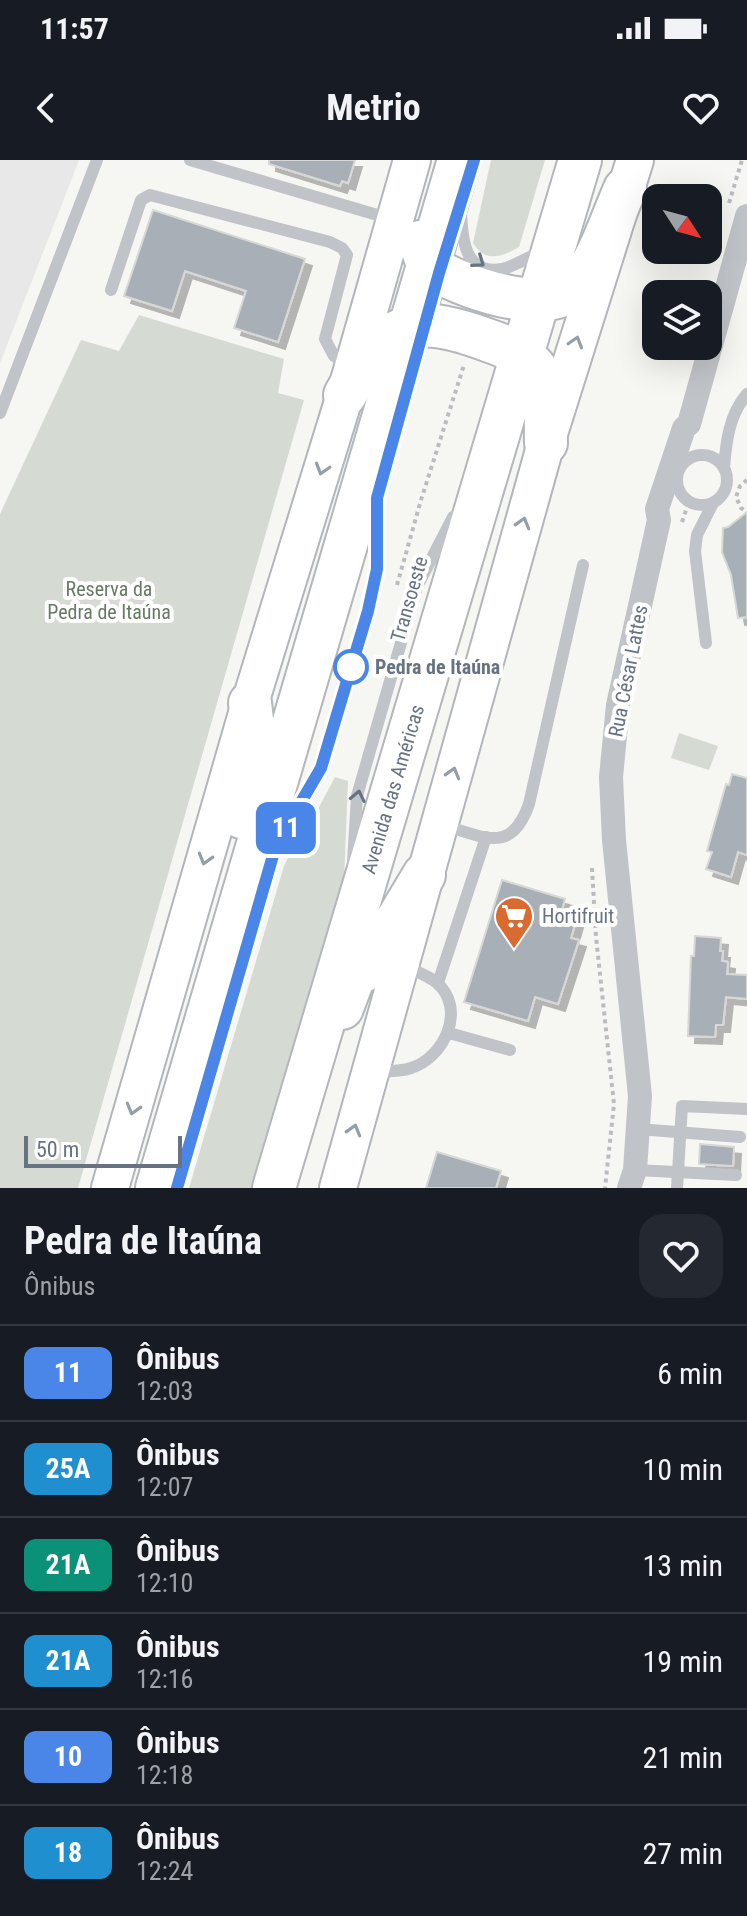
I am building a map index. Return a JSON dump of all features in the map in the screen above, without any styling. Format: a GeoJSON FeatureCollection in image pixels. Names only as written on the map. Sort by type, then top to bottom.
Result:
{"type":"FeatureCollection","features":[{"type":"Feature","properties":{"kind":"highway"},"geometry":{"type":"LineString","coordinates":[[444,160],[420,244],[463,285],[516,322],[543,386],[546,443]]}},
{"type":"Feature","properties":{"kind":"highway"},"geometry":{"type":"LineString","coordinates":[[157,1188],[203,1028],[422,326],[440,264],[459,160]]}},
{"type":"Feature","properties":{"kind":"highway","name":"Avenida das Américas"},"geometry":{"type":"LineString","coordinates":[[274,1188],[516,322],[580,160]]}},
{"type":"Feature","properties":{"kind":"highway"},"geometry":{"type":"LineString","coordinates":[[349,381],[378,344],[422,326],[452,328],[516,322],[577,287],[588,270],[630,175]]}},
{"type":"Feature","properties":{"kind":"highway"},"geometry":{"type":"LineString","coordinates":[[203,1028],[201,1001],[204,981],[225,896],[251,763],[254,737],[250,703]]}},
{"type":"Feature","properties":{"kind":"highway"},"geometry":{"type":"LineString","coordinates":[[302,1091],[330,1048],[354,976],[368,968],[424,875]]}},
{"type":"Feature","properties":{"kind":"main road"},"geometry":{"type":"LineString","coordinates":[[110,1188],[412,160]]}},
{"type":"Feature","properties":{"kind":"main road"},"geometry":{"type":"LineString","coordinates":[[338,1188],[546,443],[630,175]]}},
{"type":"Feature","properties":{"kind":"street","name":"Rua César Lattes"},"geometry":{"type":"LineString","coordinates":[[632,1179],[640,1096],[614,840],[611,777],[618,705],[670,523],[657,509],[684,428],[689,424],[747,216]]}},
{"type":"Feature","properties":{"kind":"lane"},"geometry":{"type":"LineString","coordinates":[[0,413],[97,160]]}},
{"type":"Feature","properties":{"kind":"lane"},"geometry":{"type":"LineString","coordinates":[[190,160],[394,219]]}},
{"type":"Feature","properties":{"kind":"lane"},"geometry":{"type":"LineString","coordinates":[[111,290],[141,200],[150,195],[330,242],[342,248],[347,255],[325,339],[349,381]]}},
{"type":"Feature","properties":{"kind":"lane"},"geometry":{"type":"LineString","coordinates":[[440,264],[461,205],[462,242],[469,256],[480,265],[490,270],[506,268],[537,254]]}},
{"type":"Feature","properties":{"kind":"lane"},"geometry":{"type":"LineString","coordinates":[[516,322],[540,240]]}},
{"type":"Feature","properties":{"kind":"lane"},"geometry":{"type":"LineString","coordinates":[[706,643],[695,551],[697,535],[727,483],[724,468],[727,437],[747,394]]}},
{"type":"Feature","properties":{"kind":"lane"},"geometry":{"type":"LineString","coordinates":[[689,424],[696,456]]}},
{"type":"Feature","properties":{"kind":"lane"},"geometry":{"type":"LineString","coordinates":[[713,503],[697,505],[686,499],[679,488],[679,472],[696,456],[712,457],[724,468]]}},
{"type":"Feature","properties":{"kind":"lane"},"geometry":{"type":"LineString","coordinates":[[364,544],[381,484]]}},
{"type":"Feature","properties":{"kind":"lane"},"geometry":{"type":"LineString","coordinates":[[276,845],[321,768],[367,613],[377,569],[377,498]]}},
{"type":"Feature","properties":{"kind":"lane"},"geometry":{"type":"LineString","coordinates":[[670,523],[686,499]]}},
{"type":"Feature","properties":{"kind":"lane","name":"Transoeste"},"geometry":{"type":"LineString","coordinates":[[436,576],[458,504]]}},
{"type":"Feature","properties":{"kind":"lane"},"geometry":{"type":"LineString","coordinates":[[369,814],[352,873],[357,796],[417,587],[453,517]]}},
{"type":"Feature","properties":{"kind":"lane"},"geometry":{"type":"LineString","coordinates":[[439,824],[486,837],[503,838],[512,834],[522,823],[529,804],[583,565]]}},
{"type":"Feature","properties":{"kind":"lane"},"geometry":{"type":"LineString","coordinates":[[271,860],[289,800]]}},
{"type":"Feature","properties":{"kind":"lane"},"geometry":{"type":"LineString","coordinates":[[438,983],[486,837]]}},
{"type":"Feature","properties":{"kind":"lane"},"geometry":{"type":"LineString","coordinates":[[371,1072],[411,1069],[428,1059],[449,1033],[449,1008],[438,983],[401,964]]}},
{"type":"Feature","properties":{"kind":"lane"},"geometry":{"type":"LineString","coordinates":[[449,1033],[510,1050]]}},
{"type":"Feature","properties":{"kind":"lane"},"geometry":{"type":"LineString","coordinates":[[677,1188],[682,1106],[747,1109]]}},
{"type":"Feature","properties":{"kind":"lane"},"geometry":{"type":"LineString","coordinates":[[638,1129],[740,1137]]}},
{"type":"Feature","properties":{"kind":"lane"},"geometry":{"type":"LineString","coordinates":[[632,1179],[678,1172],[736,1175]]}},
{"type":"Feature","properties":{"kind":"path"},"geometry":{"type":"LineString","coordinates":[[397,585],[421,500],[516,322]]}},
{"type":"Feature","properties":{"kind":"path"},"geometry":{"type":"LineString","coordinates":[[747,480],[740,486],[736,497],[741,508],[747,512]]}},
{"type":"Feature","properties":{"kind":"path"},"geometry":{"type":"LineString","coordinates":[[670,523],[686,499]]}},
{"type":"Feature","properties":{"kind":"shaded area"},"geometry":{"type":"Polygon","coordinates":[[[0,160],[79,160],[0,363],[0,160]]]}},
{"type":"Feature","properties":{"kind":"green space"},"geometry":{"type":"Polygon","coordinates":[[[491,160],[545,160],[519,247],[488,256],[473,243],[491,160]]]}},
{"type":"Feature","properties":{"kind":"green space","name":"Reserva da Pedra de Itaúna"},"geometry":{"type":"Polygon","coordinates":[[[139,315],[284,359],[278,393],[304,400],[78,1188],[0,1188],[0,514],[81,340],[119,351],[139,315]]]}},
{"type":"Feature","properties":{"kind":"green space"},"geometry":{"type":"Polygon","coordinates":[[[679,733],[718,746],[709,770],[671,758],[679,733]]]}},
{"type":"Feature","properties":{"kind":"green space"},"geometry":{"type":"Polygon","coordinates":[[[335,777],[348,781],[344,881],[255,1188],[189,1188],[284,866],[335,777]]]}},
{"type":"Feature","properties":{"kind":"building"},"geometry":{"type":"Polygon","coordinates":[[[269,160],[355,160],[348,183],[342,181],[340,186],[269,164],[269,160]]]}},
{"type":"Feature","properties":{"kind":"building"},"geometry":{"type":"Polygon","coordinates":[[[153,210],[305,259],[278,342],[234,328],[246,291],[185,271],[172,311],[124,296],[153,210]]]}},
{"type":"Feature","properties":{"kind":"building"},"geometry":{"type":"Polygon","coordinates":[[[747,512],[747,617],[738,618],[731,575],[722,552],[723,528],[747,512]]]}},
{"type":"Feature","properties":{"kind":"building"},"geometry":{"type":"Polygon","coordinates":[[[732,774],[747,778],[747,855],[738,852],[731,877],[706,869],[712,852],[707,851],[726,784],[729,785],[732,774]]]}},
{"type":"Feature","properties":{"kind":"building"},"geometry":{"type":"Polygon","coordinates":[[[502,880],[565,899],[560,916],[576,921],[571,938],[579,940],[558,1004],[535,997],[528,1021],[464,1002],[502,880]]]}},
{"type":"Feature","properties":{"kind":"building"},"geometry":{"type":"Polygon","coordinates":[[[695,936],[721,938],[720,951],[723,951],[722,961],[728,962],[727,974],[747,975],[747,999],[726,997],[723,1025],[716,1025],[715,1037],[688,1036],[691,956],[694,956],[695,936]]]}},
{"type":"Feature","properties":{"kind":"building"},"geometry":{"type":"Polygon","coordinates":[[[700,1144],[734,1147],[733,1166],[699,1164],[700,1144]]]}},
{"type":"Feature","properties":{"kind":"building"},"geometry":{"type":"Polygon","coordinates":[[[437,1152],[501,1171],[496,1188],[426,1188],[437,1152]]]}},
{"type":"Feature","properties":{"kind":"bus line","name":"11"},"geometry":{"type":"LineString","coordinates":[[177,1188],[276,845],[321,768],[368,611],[377,569],[377,498],[439,273],[474,160]]}},
{"type":"Feature","properties":{"kind":"place","name":"Pedra de Itaúna"},"geometry":{"type":"Point","coordinates":[351,667]}},
{"type":"Feature","properties":{"kind":"place","name":"Hortifruit"},"geometry":{"type":"Point","coordinates":[514,950]}}]}
